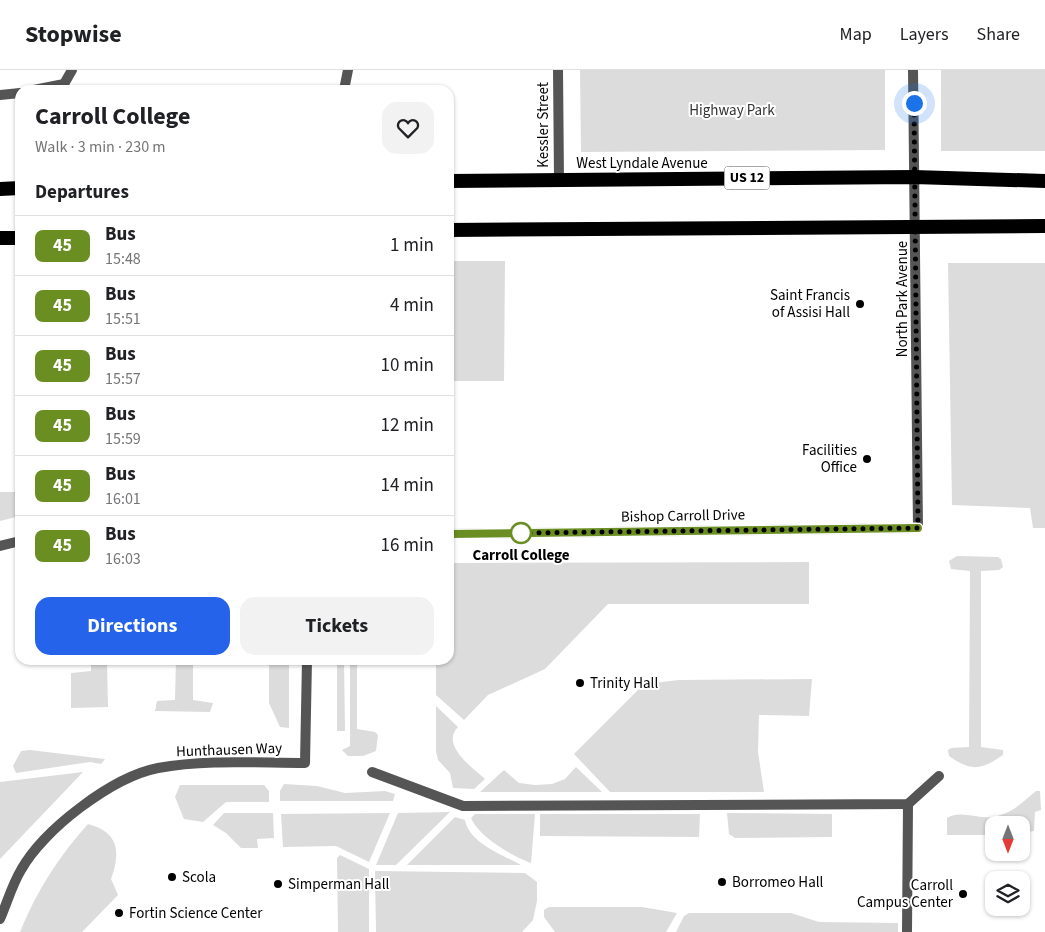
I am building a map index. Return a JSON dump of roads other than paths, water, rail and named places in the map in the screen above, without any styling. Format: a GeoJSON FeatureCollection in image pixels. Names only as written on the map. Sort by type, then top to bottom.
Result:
{"type":"FeatureCollection","features":[{"type":"Feature","properties":{"kind":"highway","name":"West Lyndale Avenue"},"geometry":{"type":"LineString","coordinates":[[454,181],[914,177],[1045,181]]}},
{"type":"Feature","properties":{"kind":"highway"},"geometry":{"type":"LineString","coordinates":[[0,188],[15,188]]}},
{"type":"Feature","properties":{"kind":"highway"},"geometry":{"type":"LineString","coordinates":[[454,230],[1045,226]]}},
{"type":"Feature","properties":{"kind":"highway"},"geometry":{"type":"LineString","coordinates":[[0,238],[15,238]]}},
{"type":"Feature","properties":{"kind":"street"},"geometry":{"type":"LineString","coordinates":[[59,85],[64,84],[72,70]]}},
{"type":"Feature","properties":{"kind":"street"},"geometry":{"type":"LineString","coordinates":[[345,85],[348,70]]}},
{"type":"Feature","properties":{"kind":"street","name":"Kessler Street"},"geometry":{"type":"LineString","coordinates":[[558,70],[559,180]]}},
{"type":"Feature","properties":{"kind":"street","name":"North Park Avenue"},"geometry":{"type":"LineString","coordinates":[[913,70],[914,177],[917,226],[918,528]]}},
{"type":"Feature","properties":{"kind":"street"},"geometry":{"type":"LineString","coordinates":[[0,95],[15,94]]}},
{"type":"Feature","properties":{"kind":"street","name":"Bishop Carroll Drive"},"geometry":{"type":"LineString","coordinates":[[454,534],[918,528]]}},
{"type":"Feature","properties":{"kind":"street"},"geometry":{"type":"LineString","coordinates":[[0,546],[15,542]]}},
{"type":"Feature","properties":{"kind":"street","name":"Hunthausen Way"},"geometry":{"type":"LineString","coordinates":[[0,919],[21,869],[58,824],[129,777],[157,768],[196,764],[305,764],[307,665]]}},
{"type":"Feature","properties":{"kind":"street"},"geometry":{"type":"LineString","coordinates":[[372,772],[463,806],[908,804],[939,776]]}},
{"type":"Feature","properties":{"kind":"street"},"geometry":{"type":"LineString","coordinates":[[907,932],[908,804]]}},
{"type":"Feature","properties":{"kind":"place","name":"Saint Francis of Assisi Hall"},"geometry":{"type":"Point","coordinates":[860,304]}},
{"type":"Feature","properties":{"kind":"place","name":"Facilities Office"},"geometry":{"type":"Point","coordinates":[867,459]}},
{"type":"Feature","properties":{"kind":"place","name":"Carroll College"},"geometry":{"type":"Point","coordinates":[521,533]}},
{"type":"Feature","properties":{"kind":"place","name":"Trinity Hall"},"geometry":{"type":"Point","coordinates":[580,683]}},
{"type":"Feature","properties":{"kind":"place","name":"Scola"},"geometry":{"type":"Point","coordinates":[172,877]}},
{"type":"Feature","properties":{"kind":"place","name":"Borromeo Hall"},"geometry":{"type":"Point","coordinates":[722,882]}},
{"type":"Feature","properties":{"kind":"place","name":"Simperman Hall"},"geometry":{"type":"Point","coordinates":[278,884]}},
{"type":"Feature","properties":{"kind":"place","name":"Carroll Campus Center"},"geometry":{"type":"Point","coordinates":[963,894]}},
{"type":"Feature","properties":{"kind":"place","name":"Fortin Science Center"},"geometry":{"type":"Point","coordinates":[119,913]}},
{"type":"Feature","properties":{"kind":"park label","name":"Highway Park"},"geometry":{"type":"Point","coordinates":[732,110]}}]}
